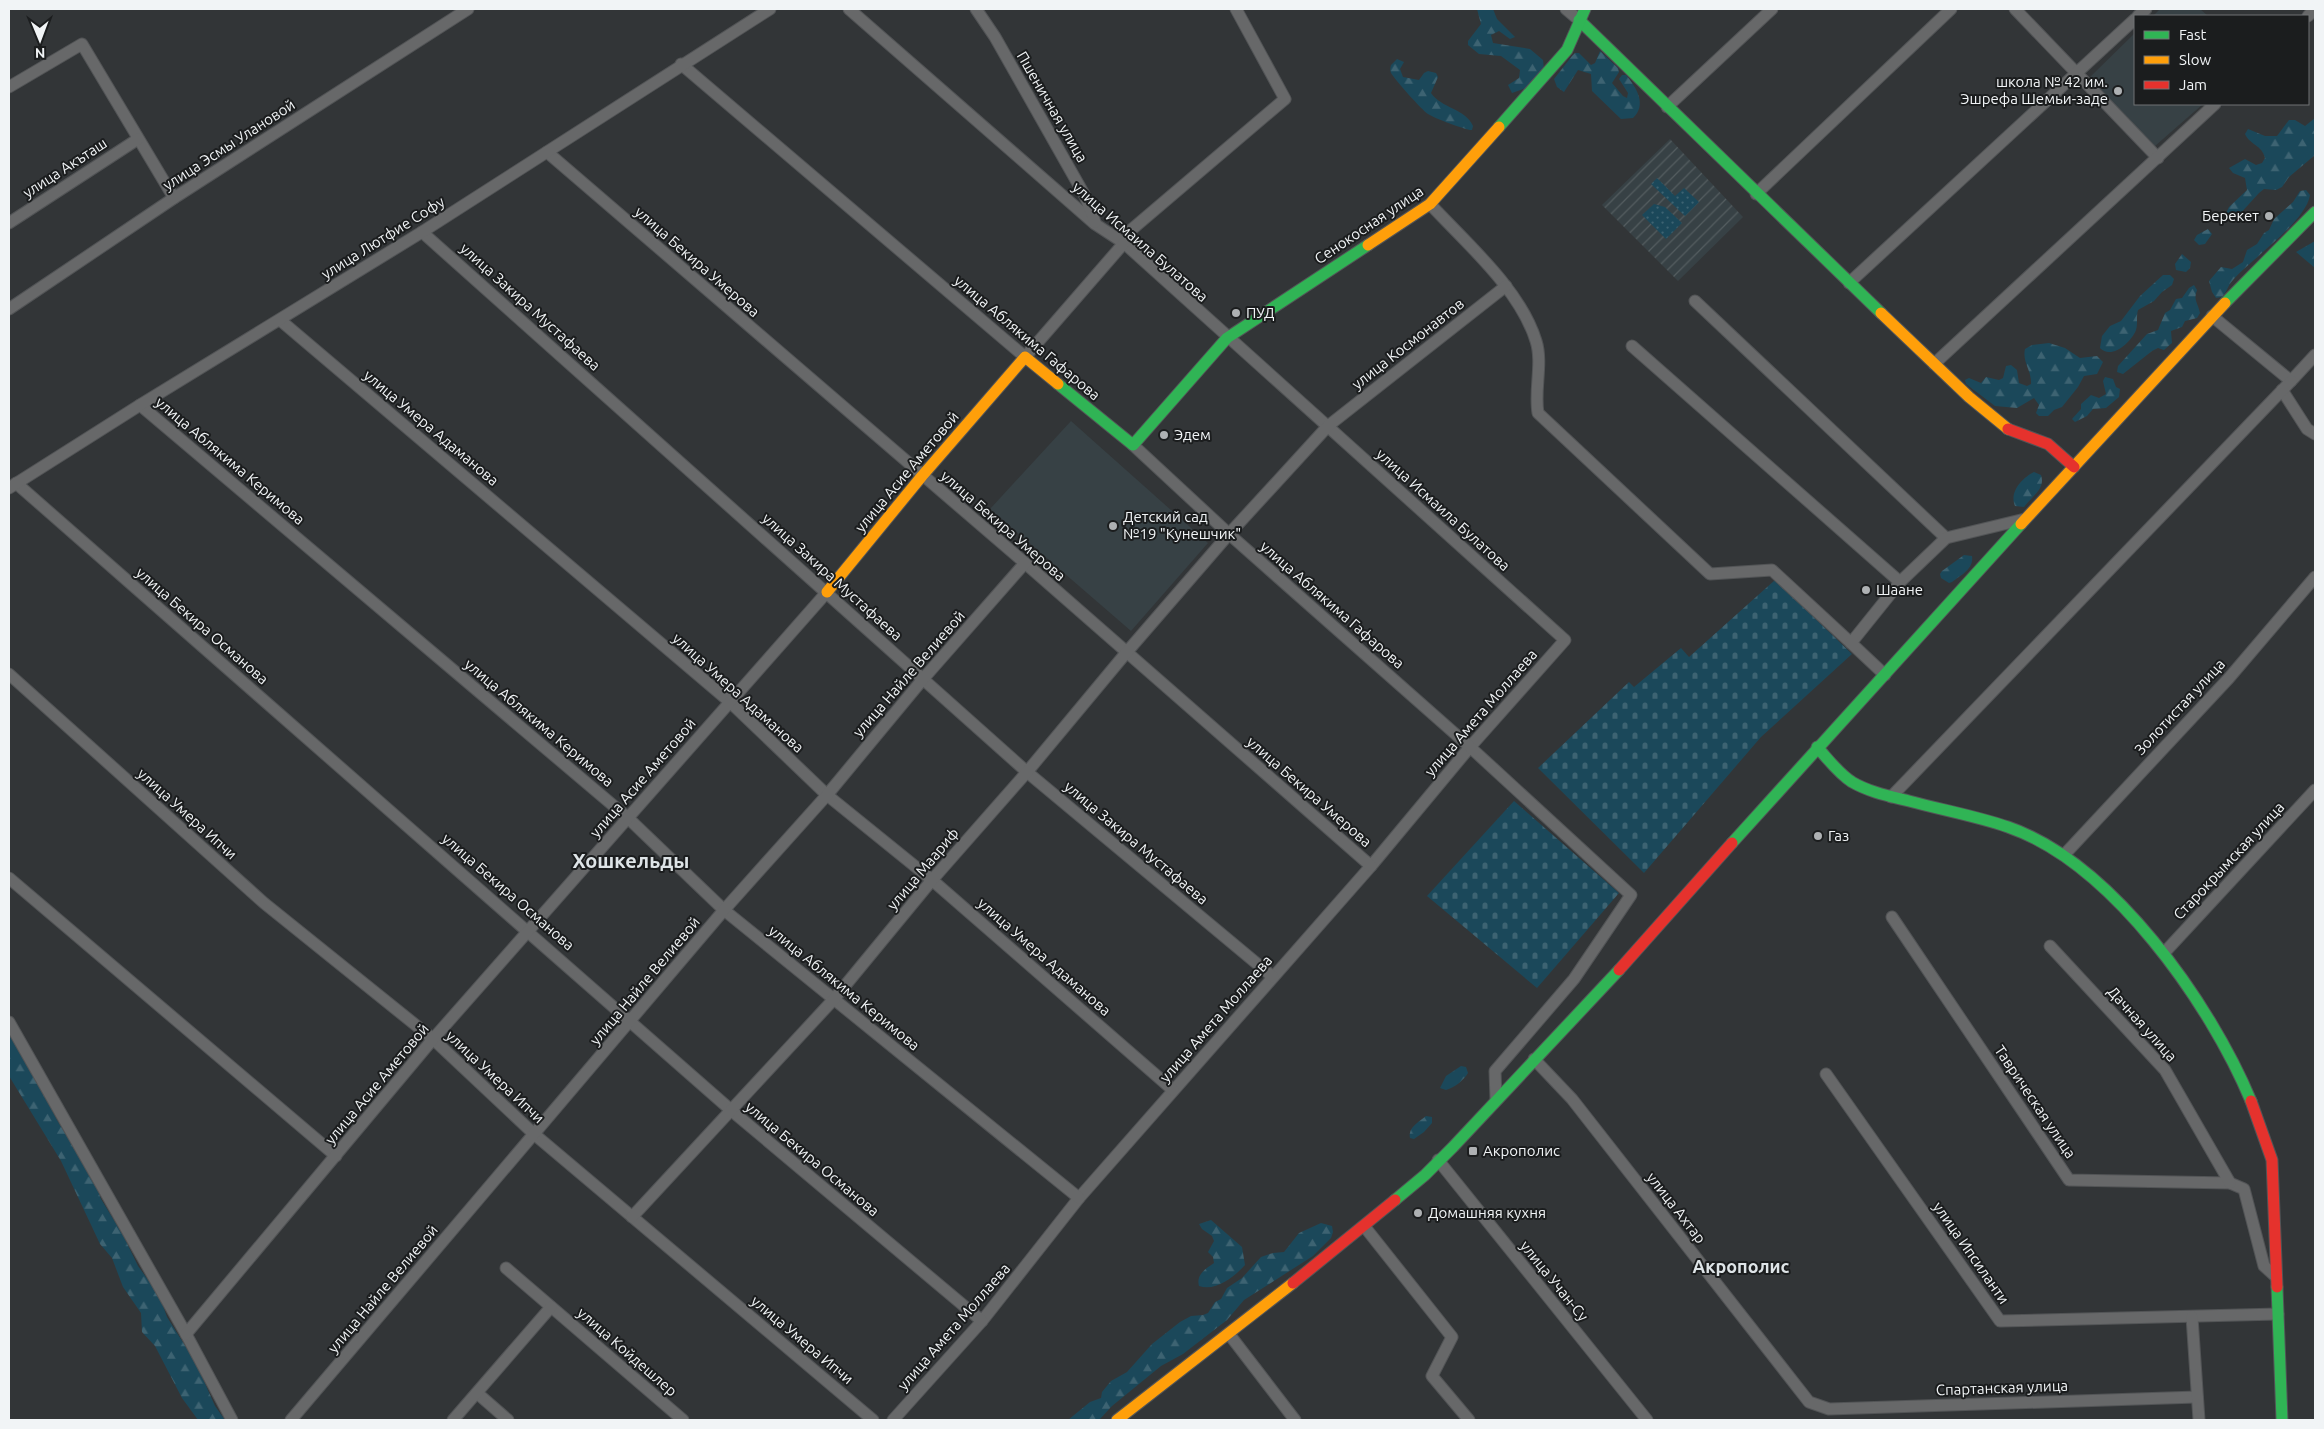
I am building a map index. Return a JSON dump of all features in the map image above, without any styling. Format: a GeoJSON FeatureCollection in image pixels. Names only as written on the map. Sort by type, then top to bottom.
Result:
{"type":"FeatureCollection","features":[{"type":"Feature","properties":{"kind":"main road","name":"Сенокосная улица"},"geometry":{"type":"LineString","coordinates":[[1227,338],[1430,204],[1554,67],[1567,50],[1575,35],[1579,20],[1586,9]]}},
{"type":"Feature","properties":{"kind":"main road"},"geometry":{"type":"LineString","coordinates":[[1579,20],[1756,194],[1934,364],[1999,422],[2016,433],[2048,444],[2074,467]]}},
{"type":"Feature","properties":{"kind":"main road"},"geometry":{"type":"LineString","coordinates":[[1117,1420],[1229,1334],[1425,1175],[1634,952],[1817,747],[2212,316],[2315,212]]}},
{"type":"Feature","properties":{"kind":"main road"},"geometry":{"type":"LineString","coordinates":[[1133,445],[1227,338]]}},
{"type":"Feature","properties":{"kind":"main road","name":"улица Аблякима Гафарова"},"geometry":{"type":"LineString","coordinates":[[1025,357],[1133,445]]}},
{"type":"Feature","properties":{"kind":"main road","name":"улица Асие Аметовой"},"geometry":{"type":"LineString","coordinates":[[827,592],[922,476],[1025,357]]}},
{"type":"Feature","properties":{"kind":"main road"},"geometry":{"type":"LineString","coordinates":[[1817,747],[1845,777],[1876,793],[2007,827],[2044,842],[2064,855],[2120,905],[2164,953],[2191,991],[2234,1064],[2262,1127],[2272,1160],[2282,1420]]}},
{"type":"Feature","properties":{"kind":"street","name":"улица Эсмы Улановой"},"geometry":{"type":"LineString","coordinates":[[9,309],[174,198],[468,9]]}},
{"type":"Feature","properties":{"kind":"street","name":"улица Лютфие Софу"},"geometry":{"type":"LineString","coordinates":[[12,486],[422,232],[681,64],[770,9]]}},
{"type":"Feature","properties":{"kind":"street","name":"улица Исмаила Булатова"},"geometry":{"type":"LineString","coordinates":[[849,9],[1096,224],[1124,243],[1227,338],[1328,426],[1565,640]]}},
{"type":"Feature","properties":{"kind":"street","name":"Пшеничная улица"},"geometry":{"type":"LineString","coordinates":[[976,9],[1085,196],[1096,224]]}},
{"type":"Feature","properties":{"kind":"street"},"geometry":{"type":"LineString","coordinates":[[1124,243],[1131,230],[1285,99],[1236,9]]}},
{"type":"Feature","properties":{"kind":"street"},"geometry":{"type":"LineString","coordinates":[[1566,9],[1579,20]]}},
{"type":"Feature","properties":{"kind":"street"},"geometry":{"type":"LineString","coordinates":[[1667,107],[1772,9]]}},
{"type":"Feature","properties":{"kind":"street"},"geometry":{"type":"LineString","coordinates":[[1756,194],[1951,9]]}},
{"type":"Feature","properties":{"kind":"street"},"geometry":{"type":"LineString","coordinates":[[2015,9],[2158,158]]}},
{"type":"Feature","properties":{"kind":"street"},"geometry":{"type":"LineString","coordinates":[[1849,282],[2078,74],[2134,20]]}},
{"type":"Feature","properties":{"kind":"street"},"geometry":{"type":"LineString","coordinates":[[9,87],[82,44],[174,198]]}},
{"type":"Feature","properties":{"kind":"street","name":"улица Аблякима Гафарова"},"geometry":{"type":"LineString","coordinates":[[681,64],[1025,357]]}},
{"type":"Feature","properties":{"kind":"street"},"geometry":{"type":"LineString","coordinates":[[1934,364],[2214,105]]}},
{"type":"Feature","properties":{"kind":"street","name":"улица Акъташ"},"geometry":{"type":"LineString","coordinates":[[9,222],[138,139]]}},
{"type":"Feature","properties":{"kind":"street","name":"улица Бекира Умерова"},"geometry":{"type":"LineString","coordinates":[[547,152],[1025,563],[1371,866]]}},
{"type":"Feature","properties":{"kind":"street"},"geometry":{"type":"LineString","coordinates":[[1430,204],[1506,286],[1517,302],[1537,342],[1535,398],[1538,413],[1710,574],[1772,570],[1885,675]]}},
{"type":"Feature","properties":{"kind":"street","name":"улица Закира Мустафаева"},"geometry":{"type":"LineString","coordinates":[[422,232],[1027,772],[1273,976]]}},
{"type":"Feature","properties":{"kind":"street","name":"улица Асие Аметовой"},"geometry":{"type":"LineString","coordinates":[[1025,357],[1124,243]]}},
{"type":"Feature","properties":{"kind":"street","name":"улица Космонавтов"},"geometry":{"type":"LineString","coordinates":[[1230,534],[1328,426],[1506,286]]}},
{"type":"Feature","properties":{"kind":"street"},"geometry":{"type":"LineString","coordinates":[[1695,301],[1946,538]]}},
{"type":"Feature","properties":{"kind":"street"},"geometry":{"type":"LineString","coordinates":[[2212,316],[2291,381]]}},
{"type":"Feature","properties":{"kind":"street","name":"улица Умера Адаманова"},"geometry":{"type":"LineString","coordinates":[[280,320],[730,702],[826,795],[932,880],[1174,1090]]}},
{"type":"Feature","properties":{"kind":"street"},"geometry":{"type":"LineString","coordinates":[[1632,346],[1900,582]]}},
{"type":"Feature","properties":{"kind":"street"},"geometry":{"type":"LineString","coordinates":[[1891,797],[2315,355]]}},
{"type":"Feature","properties":{"kind":"street"},"geometry":{"type":"LineString","coordinates":[[2282,390],[2307,429],[2315,434]]}},
{"type":"Feature","properties":{"kind":"street","name":"улица Аблякима Керимова"},"geometry":{"type":"LineString","coordinates":[[140,405],[628,818],[724,910],[1079,1198]]}},
{"type":"Feature","properties":{"kind":"street","name":"улица Аблякима Гафарова"},"geometry":{"type":"LineString","coordinates":[[1133,445],[1230,534],[1470,747],[1631,895],[1574,979],[1496,1071],[1496,1099]]}},
{"type":"Feature","properties":{"kind":"street","name":"улица Бекира Османова"},"geometry":{"type":"LineString","coordinates":[[12,486],[529,931],[732,1111],[982,1321]]}},
{"type":"Feature","properties":{"kind":"street"},"geometry":{"type":"LineString","coordinates":[[1851,642],[1900,582],[1946,538],[2026,519]]}},
{"type":"Feature","properties":{"kind":"street","name":"улица Маариф"},"geometry":{"type":"LineString","coordinates":[[632,1216],[732,1111],[834,999],[932,880],[1027,772],[1126,653],[1230,534]]}},
{"type":"Feature","properties":{"kind":"street","name":"улица Найле Велиевой"},"geometry":{"type":"LineString","coordinates":[[291,1420],[534,1134],[632,1022],[724,910],[826,795],[923,679],[1025,563]]}},
{"type":"Feature","properties":{"kind":"street","name":"Золотистая улица"},"geometry":{"type":"LineString","coordinates":[[2064,855],[2229,678],[2315,577]]}},
{"type":"Feature","properties":{"kind":"street","name":"улица Асие Аметовой"},"geometry":{"type":"LineString","coordinates":[[186,1334],[433,1039],[827,592]]}},
{"type":"Feature","properties":{"kind":"street","name":"улица Амета Моллаева"},"geometry":{"type":"LineString","coordinates":[[893,1420],[982,1321],[1079,1198],[1371,866],[1470,747],[1565,640]]}},
{"type":"Feature","properties":{"kind":"street","name":"улица Умера Ипчи"},"geometry":{"type":"LineString","coordinates":[[9,674],[264,903],[433,1039],[534,1134],[873,1420]]}},
{"type":"Feature","properties":{"kind":"street","name":"Старокрымская улица"},"geometry":{"type":"LineString","coordinates":[[2164,953],[2315,790]]}},
{"type":"Feature","properties":{"kind":"street"},"geometry":{"type":"LineString","coordinates":[[9,878],[336,1156]]}},
{"type":"Feature","properties":{"kind":"street","name":"Таврическая улица"},"geometry":{"type":"LineString","coordinates":[[1892,917],[2069,1180],[2230,1182]]}},
{"type":"Feature","properties":{"kind":"street","name":"Дачная улица"},"geometry":{"type":"LineString","coordinates":[[2050,946],[2165,1070],[2230,1182]]}},
{"type":"Feature","properties":{"kind":"street"},"geometry":{"type":"LineString","coordinates":[[9,1022],[186,1334],[232,1420]]}},
{"type":"Feature","properties":{"kind":"street","name":"улица Ахтар"},"geometry":{"type":"LineString","coordinates":[[1534,1059],[1572,1099],[1809,1402]]}},
{"type":"Feature","properties":{"kind":"street","name":"улица Ипсиланти"},"geometry":{"type":"LineString","coordinates":[[1826,1074],[2000,1321],[2278,1314]]}},
{"type":"Feature","properties":{"kind":"street","name":"улица Учан-Су"},"geometry":{"type":"LineString","coordinates":[[1438,1160],[1647,1420]]}},
{"type":"Feature","properties":{"kind":"street"},"geometry":{"type":"LineString","coordinates":[[2230,1182],[2244,1189],[2264,1266],[2275,1276]]}},
{"type":"Feature","properties":{"kind":"street"},"geometry":{"type":"LineString","coordinates":[[1364,1226],[1452,1337],[1432,1376],[1469,1420]]}},
{"type":"Feature","properties":{"kind":"street","name":"улица Койдешлер"},"geometry":{"type":"LineString","coordinates":[[506,1268],[683,1420]]}},
{"type":"Feature","properties":{"kind":"street"},"geometry":{"type":"LineString","coordinates":[[453,1420],[551,1306]]}},
{"type":"Feature","properties":{"kind":"street"},"geometry":{"type":"LineString","coordinates":[[2192,1317],[2199,1420]]}},
{"type":"Feature","properties":{"kind":"street"},"geometry":{"type":"LineString","coordinates":[[1229,1334],[1295,1420]]}},
{"type":"Feature","properties":{"kind":"street"},"geometry":{"type":"LineString","coordinates":[[477,1393],[508,1420]]}},
{"type":"Feature","properties":{"kind":"street","name":"Спартанская улица"},"geometry":{"type":"LineString","coordinates":[[1809,1402],[1829,1408],[2197,1397]]}},
{"type":"Feature","properties":{"kind":"shaded area"},"geometry":{"type":"Polygon","coordinates":[[[2160,9],[2200,9],[2207,15],[2154,15],[2160,9]]]}},
{"type":"Feature","properties":{"kind":"shaded area","name":"школа № 42 им. Эшрефа Шемьи-заде"},"geometry":{"type":"Polygon","coordinates":[[[2134,34],[2134,105],[2202,105],[2155,146],[2089,78],[2134,34]]]}},
{"type":"Feature","properties":{"kind":"shaded area"},"geometry":{"type":"Polygon","coordinates":[[[1670,139],[1743,217],[1678,281],[1602,205],[1670,139]]]}},
{"type":"Feature","properties":{"kind":"shaded area"},"geometry":{"type":"Polygon","coordinates":[[[1071,421],[1208,543],[1131,631],[990,509],[1071,421]]]}},
{"type":"Feature","properties":{"kind":"green space"},"geometry":{"type":"Polygon","coordinates":[[[1477,9],[1493,9],[1497,19],[1515,37],[1510,39],[1499,31],[1491,35],[1493,43],[1530,49],[1543,60],[1544,69],[1526,88],[1512,93],[1508,85],[1519,78],[1520,70],[1501,56],[1479,54],[1468,45],[1468,41],[1481,24],[1477,9]]]}},
{"type":"Feature","properties":{"kind":"green space"},"geometry":{"type":"Polygon","coordinates":[[[1600,51],[1618,68],[1619,72],[1612,83],[1623,96],[1627,98],[1628,93],[1619,79],[1622,75],[1626,75],[1637,91],[1640,102],[1637,113],[1633,118],[1621,119],[1592,91],[1591,74],[1578,70],[1564,92],[1557,87],[1554,79],[1575,53],[1579,53],[1591,65],[1595,63],[1600,51]]]}},
{"type":"Feature","properties":{"kind":"green space"},"geometry":{"type":"Polygon","coordinates":[[[1397,59],[1404,62],[1400,69],[1403,77],[1419,80],[1428,71],[1436,73],[1438,77],[1431,93],[1435,98],[1470,120],[1473,126],[1472,130],[1428,114],[1391,73],[1391,65],[1397,59]]]}},
{"type":"Feature","properties":{"kind":"green space"},"geometry":{"type":"Polygon","coordinates":[[[2315,118],[2315,155],[2289,177],[2282,187],[2276,190],[2264,189],[2238,216],[2231,217],[2226,213],[2229,207],[2247,190],[2245,178],[2233,173],[2229,168],[2245,159],[2256,165],[2262,163],[2265,158],[2261,150],[2247,138],[2245,134],[2248,129],[2265,136],[2277,136],[2289,120],[2295,120],[2305,126],[2315,118]]]}},
{"type":"Feature","properties":{"kind":"green space"},"geometry":{"type":"Polygon","coordinates":[[[1657,178],[1675,196],[1684,188],[1699,202],[1685,216],[1651,184],[1657,178]]]}},
{"type":"Feature","properties":{"kind":"green space"},"geometry":{"type":"Polygon","coordinates":[[[2306,190],[2310,195],[2299,217],[2277,240],[2241,271],[2222,297],[2216,298],[2209,281],[2221,267],[2232,269],[2243,262],[2247,250],[2257,244],[2264,233],[2269,230],[2274,219],[2293,202],[2300,191],[2306,190]]]}},
{"type":"Feature","properties":{"kind":"green space"},"geometry":{"type":"Polygon","coordinates":[[[1654,204],[1665,207],[1682,223],[1666,239],[1642,215],[1654,204]]]}},
{"type":"Feature","properties":{"kind":"green space"},"geometry":{"type":"Polygon","coordinates":[[[2208,229],[2212,234],[2205,244],[2199,245],[2194,240],[2197,235],[2208,229]]]}},
{"type":"Feature","properties":{"kind":"green space"},"geometry":{"type":"Polygon","coordinates":[[[2315,241],[2315,268],[2296,252],[2315,241]]]}},
{"type":"Feature","properties":{"kind":"green space"},"geometry":{"type":"Polygon","coordinates":[[[2182,254],[2191,262],[2190,268],[2186,272],[2176,270],[2175,264],[2182,254]]]}},
{"type":"Feature","properties":{"kind":"green space"},"geometry":{"type":"Polygon","coordinates":[[[2163,275],[2170,275],[2174,279],[2172,285],[2154,301],[2138,310],[2136,330],[2130,340],[2115,351],[2104,351],[2100,348],[2102,336],[2110,326],[2121,321],[2140,296],[2163,275]]]}},
{"type":"Feature","properties":{"kind":"green space"},"geometry":{"type":"Polygon","coordinates":[[[2194,285],[2197,290],[2196,299],[2200,313],[2197,318],[2185,321],[2182,327],[2171,331],[2172,343],[2164,350],[2158,348],[2152,351],[2123,374],[2117,372],[2118,366],[2147,334],[2158,330],[2165,313],[2170,310],[2176,299],[2182,298],[2189,288],[2194,285]]]}},
{"type":"Feature","properties":{"kind":"green space"},"geometry":{"type":"Polygon","coordinates":[[[2049,343],[2065,348],[2080,358],[2097,356],[2103,362],[2097,374],[2084,376],[2062,407],[2054,410],[2048,416],[2039,416],[2036,413],[2039,405],[2034,398],[2017,408],[1995,406],[1966,384],[1965,380],[1969,378],[1981,383],[1986,377],[1999,380],[2003,378],[2006,366],[2011,365],[2017,370],[2019,383],[2027,386],[2031,384],[2031,379],[2024,354],[2025,349],[2032,345],[2049,343]]]}},
{"type":"Feature","properties":{"kind":"green space"},"geometry":{"type":"Polygon","coordinates":[[[2105,377],[2113,379],[2116,387],[2120,389],[2119,397],[2106,408],[2093,409],[2087,416],[2075,422],[2072,419],[2081,409],[2081,404],[2091,395],[2099,398],[2106,394],[2103,381],[2105,377]]]}},
{"type":"Feature","properties":{"kind":"green space"},"geometry":{"type":"Polygon","coordinates":[[[2034,472],[2041,475],[2040,489],[2024,507],[2015,506],[2015,491],[2025,478],[2034,472]]]}},
{"type":"Feature","properties":{"kind":"green space"},"geometry":{"type":"Polygon","coordinates":[[[1964,555],[1972,556],[1971,565],[1966,571],[1949,583],[1941,578],[1940,574],[1942,571],[1964,555]]]}},
{"type":"Feature","properties":{"kind":"green space"},"geometry":{"type":"Polygon","coordinates":[[[1775,580],[1852,654],[1761,737],[1644,873],[1538,768],[1629,682],[1634,687],[1681,648],[1689,657],[1775,580]]]}},
{"type":"Feature","properties":{"kind":"green space"},"geometry":{"type":"Polygon","coordinates":[[[1514,801],[1619,893],[1537,988],[1427,896],[1514,801]]]}},
{"type":"Feature","properties":{"kind":"green space"},"geometry":{"type":"Polygon","coordinates":[[[9,1027],[57,1120],[95,1182],[101,1199],[123,1235],[138,1266],[159,1295],[167,1317],[196,1363],[215,1406],[225,1420],[198,1420],[182,1398],[155,1346],[142,1332],[141,1313],[123,1287],[112,1258],[100,1244],[61,1161],[9,1076],[9,1027]]]}},
{"type":"Feature","properties":{"kind":"green space"},"geometry":{"type":"Polygon","coordinates":[[[1461,1066],[1466,1067],[1468,1073],[1464,1079],[1449,1089],[1440,1088],[1446,1076],[1461,1066]]]}},
{"type":"Feature","properties":{"kind":"green space"},"geometry":{"type":"Polygon","coordinates":[[[1426,1116],[1432,1117],[1432,1123],[1414,1139],[1410,1138],[1412,1128],[1426,1116]]]}},
{"type":"Feature","properties":{"kind":"green space"},"geometry":{"type":"Polygon","coordinates":[[[1211,1220],[1242,1247],[1245,1265],[1225,1282],[1212,1287],[1205,1287],[1199,1286],[1198,1282],[1200,1275],[1214,1263],[1213,1257],[1208,1252],[1214,1241],[1212,1236],[1202,1229],[1199,1224],[1211,1220]]]}},
{"type":"Feature","properties":{"kind":"green space"},"geometry":{"type":"Polygon","coordinates":[[[1321,1223],[1332,1226],[1333,1232],[1331,1238],[1313,1256],[1244,1300],[1227,1320],[1183,1354],[1161,1366],[1112,1406],[1100,1419],[1068,1420],[1090,1402],[1101,1398],[1102,1392],[1111,1381],[1127,1372],[1152,1344],[1180,1322],[1191,1316],[1208,1313],[1215,1302],[1221,1299],[1227,1288],[1242,1278],[1261,1257],[1284,1252],[1299,1233],[1321,1223]]]}},
{"type":"Feature","properties":{"kind":"traffic: fast"},"geometry":{"type":"LineString","coordinates":[[1499,127],[1567,50],[1585,9]]}},
{"type":"Feature","properties":{"kind":"traffic: fast"},"geometry":{"type":"LineString","coordinates":[[1579,20],[1881,313]]}},
{"type":"Feature","properties":{"kind":"traffic: fast"},"geometry":{"type":"LineString","coordinates":[[2225,303],[2315,212]]}},
{"type":"Feature","properties":{"kind":"traffic: fast"},"geometry":{"type":"LineString","coordinates":[[1058,384],[1133,445],[1227,338],[1368,245]]}},
{"type":"Feature","properties":{"kind":"traffic: fast"},"geometry":{"type":"LineString","coordinates":[[1732,843],[2021,524]]}},
{"type":"Feature","properties":{"kind":"traffic: fast"},"geometry":{"type":"LineString","coordinates":[[1817,747],[1833,766],[1852,782],[1872,791],[2008,827],[2047,845],[2084,871],[2120,904],[2153,941],[2184,981],[2233,1063],[2251,1101]]}},
{"type":"Feature","properties":{"kind":"traffic: fast"},"geometry":{"type":"LineString","coordinates":[[1395,1200],[1425,1175],[1453,1147],[1619,970]]}},
{"type":"Feature","properties":{"kind":"traffic: fast"},"geometry":{"type":"LineString","coordinates":[[2277,1287],[2282,1420]]}},
{"type":"Feature","properties":{"kind":"traffic: slow"},"geometry":{"type":"LineString","coordinates":[[1368,245],[1430,204],[1499,127]]}},
{"type":"Feature","properties":{"kind":"traffic: slow"},"geometry":{"type":"LineString","coordinates":[[2021,524],[2225,303]]}},
{"type":"Feature","properties":{"kind":"traffic: slow"},"geometry":{"type":"LineString","coordinates":[[1881,313],[1969,397],[2008,429]]}},
{"type":"Feature","properties":{"kind":"traffic: slow"},"geometry":{"type":"LineString","coordinates":[[827,592],[922,476],[1025,357],[1058,384]]}},
{"type":"Feature","properties":{"kind":"traffic: slow"},"geometry":{"type":"LineString","coordinates":[[1117,1420],[1293,1283]]}},
{"type":"Feature","properties":{"kind":"traffic: jam"},"geometry":{"type":"LineString","coordinates":[[2008,429],[2048,444],[2074,467]]}},
{"type":"Feature","properties":{"kind":"traffic: jam"},"geometry":{"type":"LineString","coordinates":[[1619,970],[1732,843]]}},
{"type":"Feature","properties":{"kind":"traffic: jam"},"geometry":{"type":"LineString","coordinates":[[2251,1101],[2272,1160],[2277,1287]]}},
{"type":"Feature","properties":{"kind":"traffic: jam"},"geometry":{"type":"LineString","coordinates":[[1293,1283],[1395,1200]]}},
{"type":"Feature","properties":{"kind":"place","name":"школа № 42 им. Эшрефа Шемьи-заде"},"geometry":{"type":"Point","coordinates":[2118,91]}},
{"type":"Feature","properties":{"kind":"place","name":"Берекет"},"geometry":{"type":"Point","coordinates":[2269,216]}},
{"type":"Feature","properties":{"kind":"place","name":"ПУД"},"geometry":{"type":"Point","coordinates":[1236,313]}},
{"type":"Feature","properties":{"kind":"place","name":"Эдем"},"geometry":{"type":"Point","coordinates":[1164,435]}},
{"type":"Feature","properties":{"kind":"place","name":"Детский сад №19 \"Кунешчик\""},"geometry":{"type":"Point","coordinates":[1113,526]}},
{"type":"Feature","properties":{"kind":"place","name":"Шаане"},"geometry":{"type":"Point","coordinates":[1866,590]}},
{"type":"Feature","properties":{"kind":"place","name":"Газ"},"geometry":{"type":"Point","coordinates":[1818,836]}},
{"type":"Feature","properties":{"kind":"place","name":"Акрополис"},"geometry":{"type":"Point","coordinates":[1473,1151]}},
{"type":"Feature","properties":{"kind":"place","name":"Домашняя кухня"},"geometry":{"type":"Point","coordinates":[1418,1213]}},
{"type":"Feature","properties":{"kind":"district","name":"Хошкельды"},"geometry":{"type":"Point","coordinates":[631,861]}},
{"type":"Feature","properties":{"kind":"district","name":"Акрополис"},"geometry":{"type":"Point","coordinates":[1741,1267]}}]}
